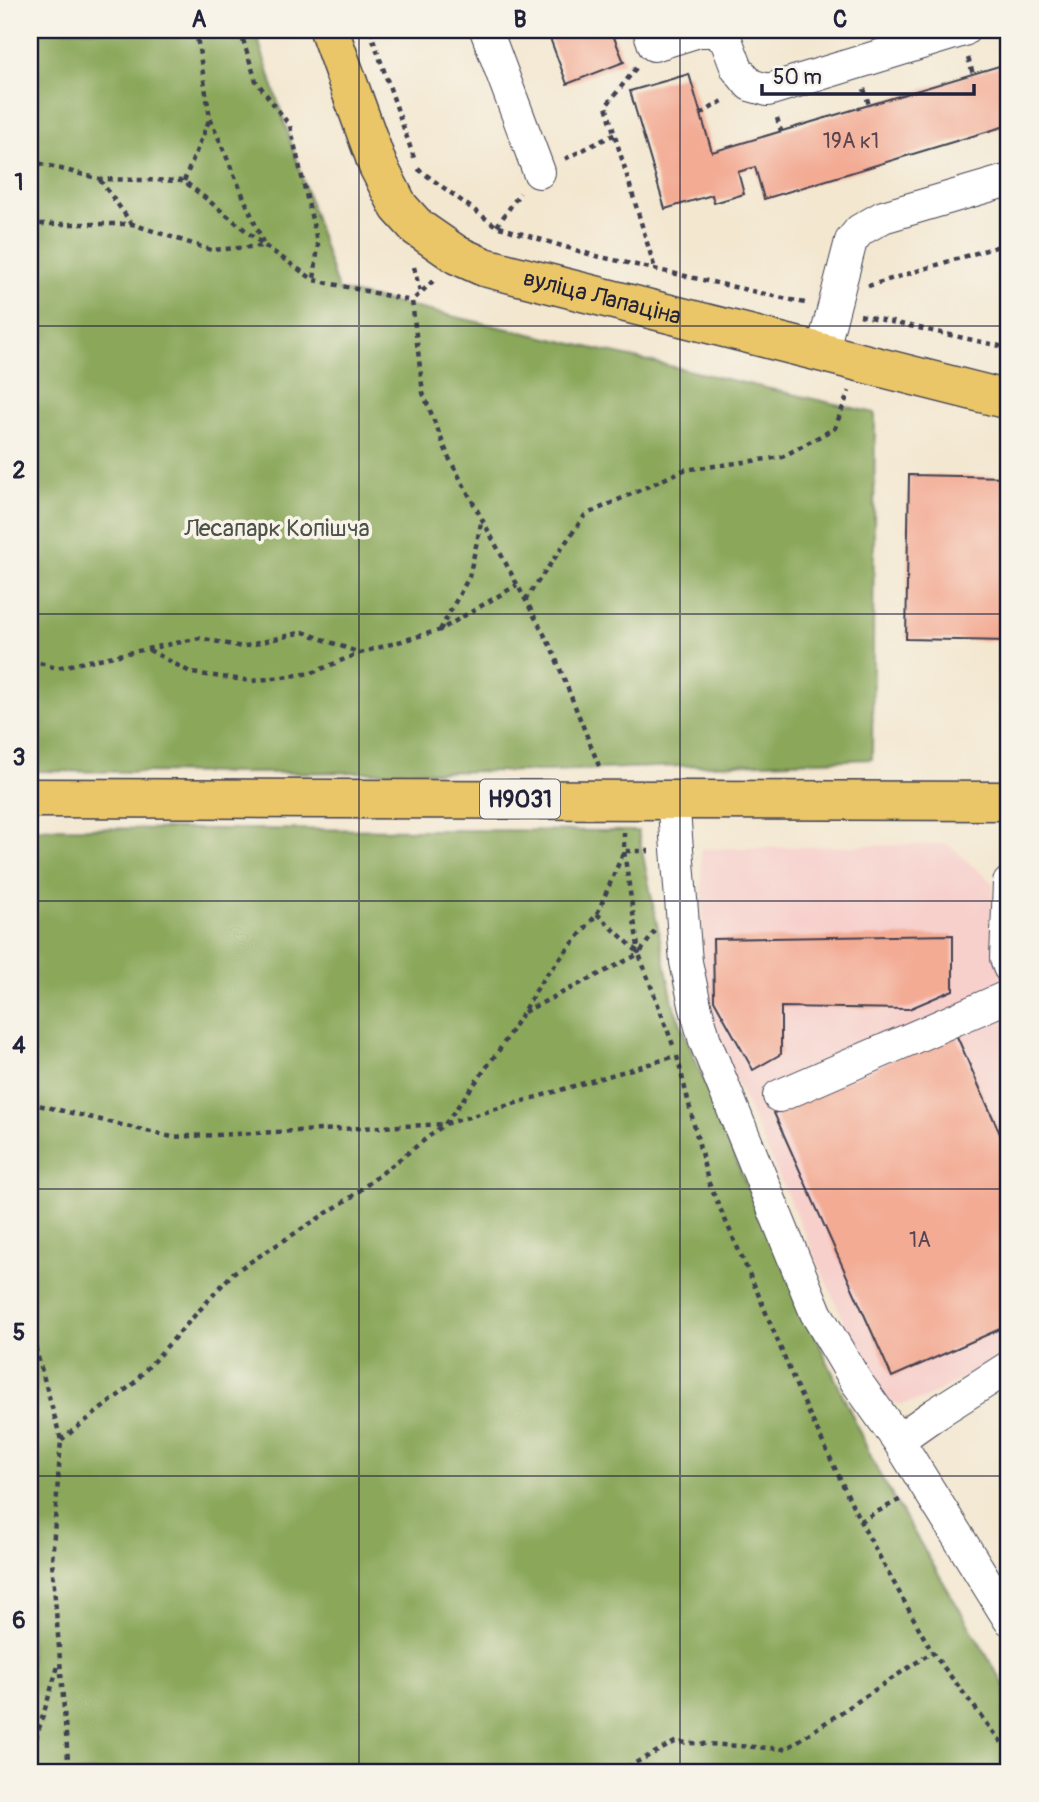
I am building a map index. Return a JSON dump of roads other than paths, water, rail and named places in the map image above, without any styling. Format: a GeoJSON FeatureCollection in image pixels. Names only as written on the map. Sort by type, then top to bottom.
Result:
{"type":"FeatureCollection","features":[{"type":"Feature","properties":{"kind":"main road","name":"вуліца Лапаціна"},"geometry":{"type":"LineString","coordinates":[[329,30],[378,166],[399,207],[418,228],[457,254],[484,267],[1009,400]]}},
{"type":"Feature","properties":{"kind":"main road","name":"Н9031"},"geometry":{"type":"LineString","coordinates":[[30,798],[1009,801]]}},
{"type":"Feature","properties":{"kind":"street"},"geometry":{"type":"LineString","coordinates":[[486,30],[539,172]]}},
{"type":"Feature","properties":{"kind":"street"},"geometry":{"type":"LineString","coordinates":[[651,37],[699,31],[714,32],[726,40],[737,69],[750,85],[768,90],[964,30]]}},
{"type":"Feature","properties":{"kind":"street"},"geometry":{"type":"LineString","coordinates":[[822,353],[851,241],[860,230],[883,217],[1009,180]]}},
{"type":"Feature","properties":{"kind":"street"},"geometry":{"type":"LineString","coordinates":[[673,799],[686,962],[705,1041],[816,1313],[856,1381],[898,1440],[1009,1619]]}},
{"type":"Feature","properties":{"kind":"street"},"geometry":{"type":"LineString","coordinates":[[1009,883],[1006,958],[1009,967]]}},
{"type":"Feature","properties":{"kind":"street"},"geometry":{"type":"LineString","coordinates":[[779,1096],[1009,996]]}},
{"type":"Feature","properties":{"kind":"street"},"geometry":{"type":"LineString","coordinates":[[898,1440],[1009,1367]]}},
{"type":"Feature","properties":{"kind":"park label","name":"Лесапарк Копішча"},"geometry":{"type":"Point","coordinates":[277,528]}}]}
